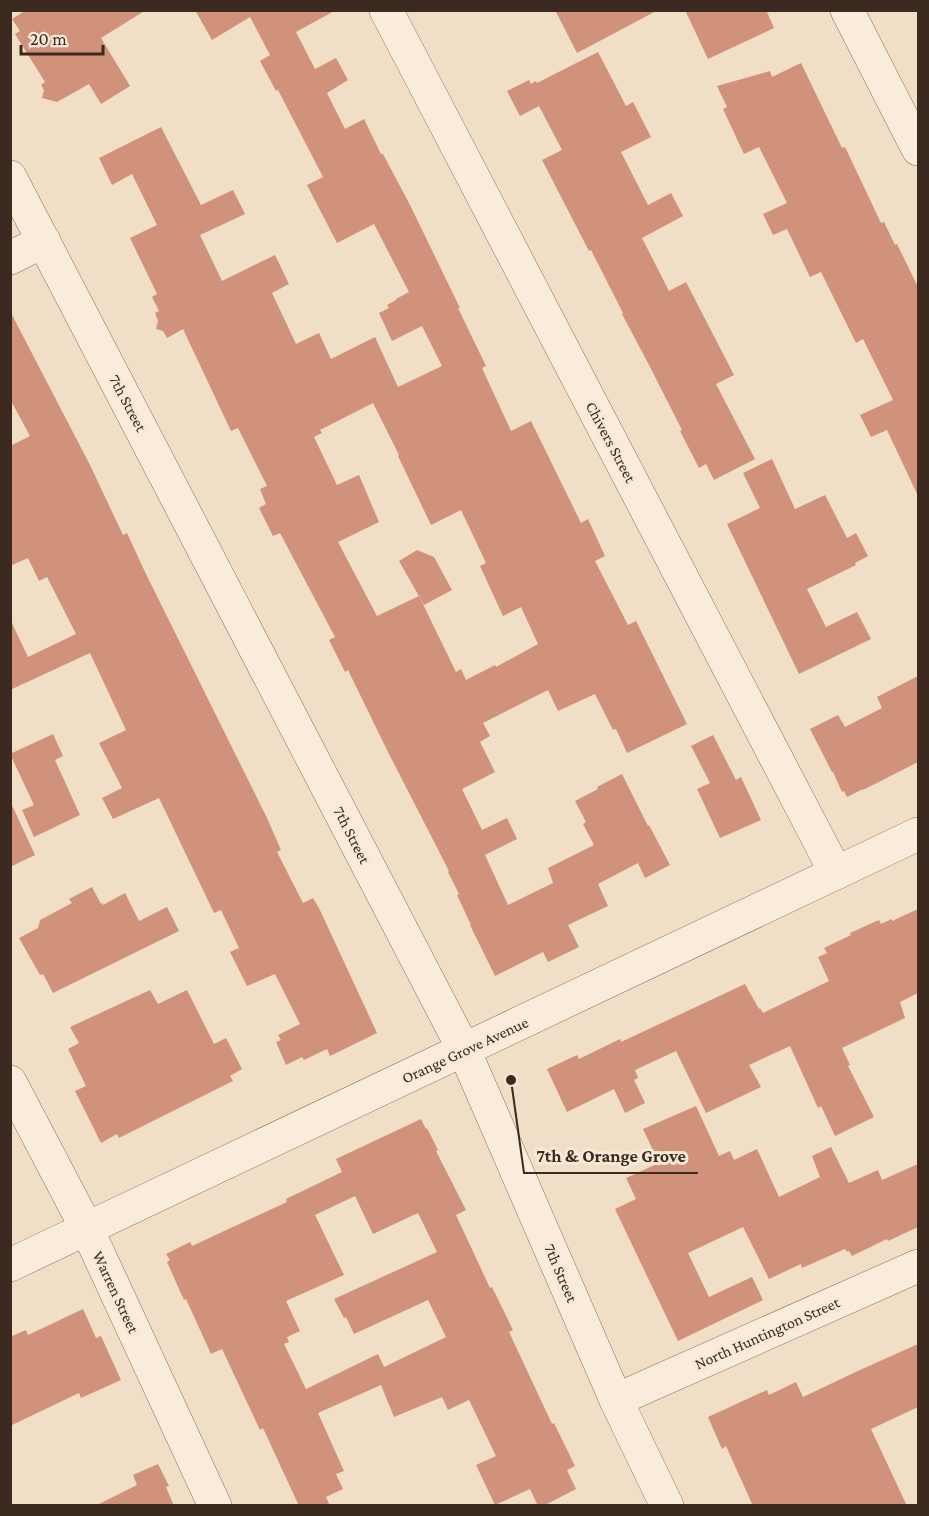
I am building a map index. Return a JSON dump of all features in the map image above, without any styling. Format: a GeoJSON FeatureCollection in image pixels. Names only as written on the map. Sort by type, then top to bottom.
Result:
{"type":"FeatureCollection","features":[{"type":"Feature","properties":{"kind":"street","name":"Chivers Street"},"geometry":{"type":"LineString","coordinates":[[387,10],[836,873]]}},
{"type":"Feature","properties":{"kind":"street"},"geometry":{"type":"LineString","coordinates":[[847,10],[918,149]]}},
{"type":"Feature","properties":{"kind":"street","name":"7th Street"},"geometry":{"type":"LineString","coordinates":[[10,177],[464,1050],[616,1400],[667,1506]]}},
{"type":"Feature","properties":{"kind":"street"},"geometry":{"type":"LineString","coordinates":[[10,258],[44,241]]}},
{"type":"Feature","properties":{"kind":"street","name":"Orange Grove Avenue"},"geometry":{"type":"LineString","coordinates":[[10,1265],[918,834]]}},
{"type":"Feature","properties":{"kind":"street","name":"Warren Street"},"geometry":{"type":"LineString","coordinates":[[10,1082],[87,1229],[215,1506]]}},
{"type":"Feature","properties":{"kind":"street","name":"North Huntington Street"},"geometry":{"type":"LineString","coordinates":[[616,1400],[918,1266]]}},
{"type":"Feature","properties":{"kind":"building"},"geometry":{"type":"Polygon","coordinates":[[[26,10],[146,10],[101,38],[130,86],[101,104],[89,84],[57,102],[42,98],[44,90],[41,85],[45,82],[15,34],[20,31],[12,19],[26,10]]]}},
{"type":"Feature","properties":{"kind":"building"},"geometry":{"type":"Polygon","coordinates":[[[195,10],[336,10],[296,32],[315,69],[336,58],[348,80],[327,93],[345,129],[364,119],[410,205],[460,308],[458,308],[486,366],[482,368],[511,431],[531,421],[581,523],[588,519],[605,556],[595,561],[628,625],[636,621],[687,724],[627,753],[595,694],[558,711],[548,690],[483,723],[490,736],[480,742],[495,772],[462,789],[482,830],[507,818],[517,839],[485,855],[508,905],[553,883],[548,868],[594,845],[575,801],[622,774],[670,865],[645,878],[638,863],[598,884],[608,906],[568,925],[579,947],[548,962],[543,952],[495,976],[470,925],[449,871],[348,670],[345,672],[329,640],[335,637],[280,533],[273,536],[259,508],[266,504],[260,489],[267,486],[238,428],[231,431],[183,329],[167,338],[163,331],[156,329],[158,321],[155,313],[159,311],[152,297],[157,294],[130,238],[157,225],[132,174],[112,185],[99,158],[161,127],[201,205],[233,190],[245,214],[200,235],[222,281],[275,255],[289,284],[272,293],[296,344],[319,333],[331,359],[375,337],[398,387],[442,366],[422,326],[392,341],[379,313],[389,308],[387,305],[409,292],[374,224],[337,243],[307,185],[323,177],[278,90],[276,91],[260,61],[270,55],[250,17],[212,40],[195,10]],[[373,403],[320,430],[322,433],[314,437],[337,485],[359,475],[379,522],[338,542],[377,616],[419,596],[456,672],[461,669],[466,680],[538,644],[521,607],[503,616],[480,566],[486,563],[461,510],[431,525],[373,403]]]}},
{"type":"Feature","properties":{"kind":"building"},"geometry":{"type":"Polygon","coordinates":[[[555,10],[658,10],[577,53],[555,10]]]}},
{"type":"Feature","properties":{"kind":"building"},"geometry":{"type":"Polygon","coordinates":[[[685,10],[766,10],[774,28],[708,59],[685,10]]]}},
{"type":"Feature","properties":{"kind":"building"},"geometry":{"type":"Polygon","coordinates":[[[598,52],[626,106],[633,102],[651,137],[621,152],[648,205],[671,193],[683,216],[642,238],[669,291],[686,282],[734,375],[716,384],[755,459],[714,480],[706,464],[699,468],[591,250],[589,251],[542,160],[562,150],[539,106],[520,116],[507,91],[529,80],[531,84],[536,81],[537,83],[598,52]]]}},
{"type":"Feature","properties":{"kind":"building"},"geometry":{"type":"Polygon","coordinates":[[[801,63],[881,223],[884,222],[895,245],[897,244],[918,287],[918,496],[887,430],[871,437],[860,415],[893,400],[863,339],[856,343],[821,272],[810,277],[787,229],[773,235],[763,214],[787,203],[759,147],[744,154],[723,109],[727,107],[717,86],[770,71],[772,77],[801,63]]]}},
{"type":"Feature","properties":{"kind":"building"},"geometry":{"type":"Polygon","coordinates":[[[10,311],[90,465],[123,535],[127,533],[267,818],[281,850],[277,852],[303,903],[313,898],[319,908],[377,1033],[330,1056],[327,1049],[304,1060],[302,1057],[286,1065],[276,1042],[281,1040],[278,1035],[300,1024],[275,974],[247,986],[230,952],[239,948],[221,910],[214,913],[159,798],[113,819],[102,798],[122,788],[99,743],[126,730],[90,653],[10,690],[10,619],[28,657],[76,634],[47,577],[39,581],[28,558],[10,566],[10,446],[30,436],[10,399],[10,311]]]}},
{"type":"Feature","properties":{"kind":"building"},"geometry":{"type":"Polygon","coordinates":[[[772,459],[795,509],[825,495],[847,538],[856,533],[868,556],[855,563],[856,565],[807,589],[826,627],[857,612],[871,639],[799,674],[727,524],[760,508],[743,473],[772,459]]]}},
{"type":"Feature","properties":{"kind":"building"},"geometry":{"type":"Polygon","coordinates":[[[417,550],[434,557],[452,590],[424,605],[399,561],[417,550]]]}},
{"type":"Feature","properties":{"kind":"building"},"geometry":{"type":"Polygon","coordinates":[[[918,676],[918,762],[847,797],[844,791],[842,792],[810,729],[838,715],[845,727],[882,708],[877,697],[918,676]]]}},
{"type":"Feature","properties":{"kind":"building"},"geometry":{"type":"Polygon","coordinates":[[[53,734],[63,756],[55,760],[80,815],[34,837],[22,810],[34,805],[10,754],[53,734]]]}},
{"type":"Feature","properties":{"kind":"building"},"geometry":{"type":"Polygon","coordinates":[[[713,735],[736,780],[741,777],[761,820],[720,838],[697,789],[710,783],[691,746],[713,735]]]}},
{"type":"Feature","properties":{"kind":"building"},"geometry":{"type":"Polygon","coordinates":[[[10,801],[35,855],[10,867],[10,801]]]}},
{"type":"Feature","properties":{"kind":"building"},"geometry":{"type":"Polygon","coordinates":[[[92,887],[103,905],[125,893],[139,921],[167,907],[179,931],[53,993],[19,938],[38,928],[40,920],[72,903],[69,899],[92,887]]]}},
{"type":"Feature","properties":{"kind":"building"},"geometry":{"type":"Polygon","coordinates":[[[918,909],[918,993],[900,1002],[905,1018],[842,1048],[850,1065],[848,1066],[874,1117],[835,1136],[821,1106],[818,1108],[790,1046],[749,1065],[761,1087],[706,1113],[676,1051],[635,1070],[638,1078],[634,1080],[645,1103],[625,1113],[614,1089],[567,1112],[547,1069],[577,1055],[579,1059],[620,1039],[621,1042],[745,984],[763,1013],[829,981],[818,957],[827,953],[824,948],[879,920],[881,924],[892,919],[892,921],[918,909]]]}},
{"type":"Feature","properties":{"kind":"building"},"geometry":{"type":"Polygon","coordinates":[[[150,990],[158,1004],[187,990],[214,1044],[226,1038],[242,1069],[230,1076],[233,1081],[119,1138],[117,1134],[101,1143],[75,1091],[86,1086],[68,1049],[79,1043],[70,1027],[150,990]]]}},
{"type":"Feature","properties":{"kind":"building"},"geometry":{"type":"Polygon","coordinates":[[[696,1106],[719,1156],[730,1151],[734,1160],[757,1149],[779,1197],[820,1177],[812,1156],[831,1147],[849,1183],[878,1170],[882,1180],[918,1164],[918,1227],[852,1256],[845,1249],[802,1268],[801,1264],[769,1279],[743,1227],[688,1253],[709,1297],[752,1277],[763,1300],[678,1341],[615,1209],[636,1199],[626,1178],[659,1163],[643,1129],[696,1106]]]}},
{"type":"Feature","properties":{"kind":"building"},"geometry":{"type":"Polygon","coordinates":[[[421,1119],[466,1210],[456,1215],[490,1288],[492,1287],[513,1330],[509,1332],[552,1424],[554,1423],[575,1466],[567,1470],[576,1489],[543,1506],[538,1506],[530,1489],[495,1505],[476,1465],[496,1456],[469,1400],[448,1410],[442,1397],[394,1417],[381,1385],[318,1413],[344,1471],[336,1474],[343,1489],[326,1497],[330,1506],[299,1506],[263,1428],[260,1430],[222,1349],[211,1354],[186,1299],[184,1300],[167,1262],[170,1260],[166,1254],[190,1242],[192,1246],[287,1202],[286,1199],[342,1172],[336,1159],[421,1119]],[[355,1196],[315,1215],[344,1275],[286,1301],[300,1331],[287,1337],[289,1342],[284,1344],[306,1389],[378,1354],[384,1367],[446,1337],[428,1300],[354,1334],[334,1299],[437,1252],[418,1213],[373,1234],[355,1196]]]}},
{"type":"Feature","properties":{"kind":"building"},"geometry":{"type":"Polygon","coordinates":[[[83,1309],[96,1338],[101,1336],[121,1380],[81,1398],[79,1393],[10,1426],[10,1337],[26,1330],[28,1335],[83,1309]]]}},
{"type":"Feature","properties":{"kind":"building"},"geometry":{"type":"Polygon","coordinates":[[[918,1344],[918,1407],[871,1429],[907,1506],[753,1506],[726,1446],[722,1449],[708,1417],[767,1390],[769,1395],[796,1382],[803,1397],[918,1344]]]}},
{"type":"Feature","properties":{"kind":"building"},"geometry":{"type":"Polygon","coordinates":[[[158,1464],[169,1486],[166,1487],[174,1506],[95,1506],[137,1485],[133,1475],[158,1464]]]}},
{"type":"Feature","properties":{"kind":"place","name":"7th & Orange Grove"},"geometry":{"type":"Point","coordinates":[511,1080]}}]}
